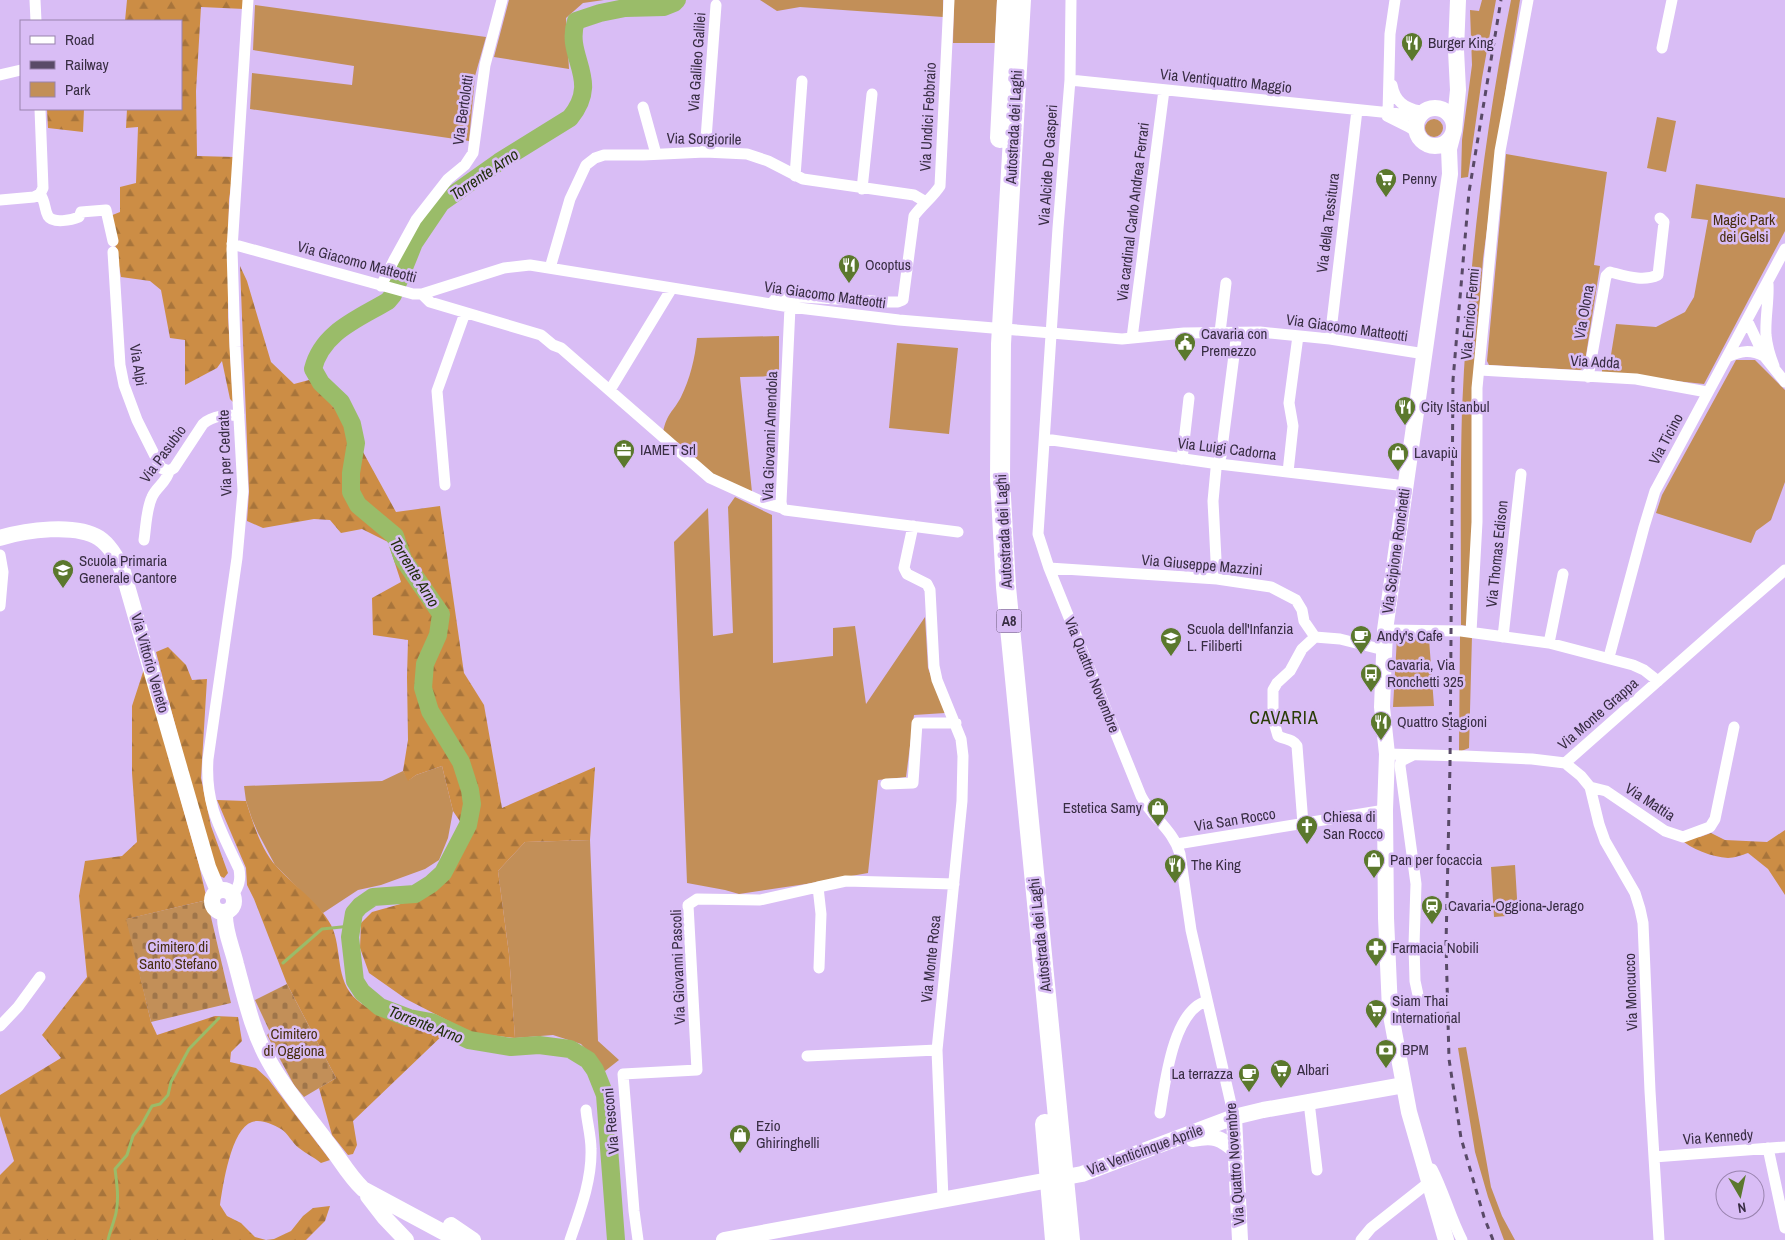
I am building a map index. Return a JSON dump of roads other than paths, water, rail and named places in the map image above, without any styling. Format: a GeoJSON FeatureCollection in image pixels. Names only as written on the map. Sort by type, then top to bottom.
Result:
{"type":"FeatureCollection","features":[{"type":"Feature","properties":{"kind":"highway","name":"Autostrada dei Laghi"},"geometry":{"type":"LineString","coordinates":[[1007,0],[988,344],[988,481],[993,586],[1055,1240]]}},
{"type":"Feature","properties":{"kind":"highway","name":"Autostrada dei Laghi"},"geometry":{"type":"LineString","coordinates":[[1021,0],[1001,344],[1000,479],[1006,587],[1070,1240]]}},
{"type":"Feature","properties":{"kind":"street"},"geometry":{"type":"LineString","coordinates":[[35,0],[36,20]]}},
{"type":"Feature","properties":{"kind":"street","name":"Via per Cedrate"},"geometry":{"type":"LineString","coordinates":[[225,893],[238,888],[241,879],[239,869],[214,816],[207,778],[208,759],[237,558],[243,491],[234,347],[232,244],[248,0]]}},
{"type":"Feature","properties":{"kind":"street","name":"Via Bertolotti"},"geometry":{"type":"LineString","coordinates":[[384,287],[397,253],[416,220],[448,179],[465,165],[473,153],[485,65],[502,0]]}},
{"type":"Feature","properties":{"kind":"street","name":"Via Undici Febbraio"},"geometry":{"type":"LineString","coordinates":[[771,304],[776,297],[784,296],[888,302],[902,300],[914,216],[940,186],[950,0]]}},
{"type":"Feature","properties":{"kind":"street","name":"Via Alcide De Gasperi"},"geometry":{"type":"LineString","coordinates":[[1052,333],[1066,113],[1070,80],[1071,0]]}},
{"type":"Feature","properties":{"kind":"street"},"geometry":{"type":"LineString","coordinates":[[1383,112],[1390,76],[1390,34],[1395,0]]}},
{"type":"Feature","properties":{"kind":"street","name":"Via Scipione Ronchetti"},"geometry":{"type":"LineString","coordinates":[[1446,1240],[1409,1112],[1390,1010],[1386,918],[1385,810],[1387,754],[1382,707],[1385,630],[1451,169],[1449,149],[1454,130],[1459,77],[1456,50],[1458,0]]}},
{"type":"Feature","properties":{"kind":"street","name":"Via Enrico Fermi"},"geometry":{"type":"LineString","coordinates":[[1471,632],[1477,522],[1477,388],[1500,151],[1528,0]]}},
{"type":"Feature","properties":{"kind":"street"},"geometry":{"type":"LineString","coordinates":[[1662,48],[1672,0]]}},
{"type":"Feature","properties":{"kind":"street","name":"Via Galileo Galilei"},"geometry":{"type":"LineString","coordinates":[[705,152],[716,5]]}},
{"type":"Feature","properties":{"kind":"street","name":"Via Scipione Ronchetti"},"geometry":{"type":"LineString","coordinates":[[1447,188],[1443,169],[1424,123],[1447,93],[1456,50]]}},
{"type":"Feature","properties":{"kind":"street"},"geometry":{"type":"LineString","coordinates":[[0,74],[20,70]]}},
{"type":"Feature","properties":{"kind":"street"},"geometry":{"type":"LineString","coordinates":[[1390,76],[1394,94],[1402,105],[1415,110],[1424,123],[1435,146],[1444,144],[1451,137],[1454,130],[1453,121],[1443,110],[1424,123]]}},
{"type":"Feature","properties":{"kind":"street","name":"Via Ventiquattro Maggio"},"geometry":{"type":"LineString","coordinates":[[1070,80],[1383,112],[1424,123]]}},
{"type":"Feature","properties":{"kind":"street"},"geometry":{"type":"LineString","coordinates":[[795,176],[802,81]]}},
{"type":"Feature","properties":{"kind":"street","name":"Via cardinal Carlo Andrea Ferrari"},"geometry":{"type":"LineString","coordinates":[[1132,338],[1164,90]]}},
{"type":"Feature","properties":{"kind":"street"},"geometry":{"type":"LineString","coordinates":[[862,188],[872,94]]}},
{"type":"Feature","properties":{"kind":"street"},"geometry":{"type":"LineString","coordinates":[[643,108],[656,154]]}},
{"type":"Feature","properties":{"kind":"street"},"geometry":{"type":"LineString","coordinates":[[0,200],[34,197],[40,194],[44,188],[40,110]]}},
{"type":"Feature","properties":{"kind":"street","name":"Via della Tessitura"},"geometry":{"type":"LineString","coordinates":[[1330,339],[1357,110]]}},
{"type":"Feature","properties":{"kind":"street","name":"Via Ventiquattro Maggio"},"geometry":{"type":"LineString","coordinates":[[1383,112],[1409,127],[1424,123]]}},
{"type":"Feature","properties":{"kind":"street","name":"Via Sorgiorile"},"geometry":{"type":"LineString","coordinates":[[550,268],[570,200],[586,165],[594,158],[604,155],[705,152],[747,154],[768,160],[803,179],[914,195],[926,202]]}},
{"type":"Feature","properties":{"kind":"street","name":"Via Alpi"},"geometry":{"type":"LineString","coordinates":[[40,194],[45,199],[48,216],[53,220],[72,220],[79,217],[81,212],[106,210],[113,246],[120,365],[124,385],[136,420],[162,468],[169,471]]}},
{"type":"Feature","properties":{"kind":"street","name":"Via Olona"},"geometry":{"type":"LineString","coordinates":[[1588,377],[1606,276],[1610,272],[1649,279],[1658,275],[1664,222],[1660,218]]}},
{"type":"Feature","properties":{"kind":"street","name":"Via Giacomo Matteotti"},"geometry":{"type":"LineString","coordinates":[[232,244],[405,293],[422,294],[504,268],[530,265],[790,307],[861,316],[1122,339],[1184,333],[1260,332],[1330,339],[1425,354]]}},
{"type":"Feature","properties":{"kind":"street","name":"Via Ticino"},"geometry":{"type":"LineString","coordinates":[[1609,657],[1655,491],[1785,249]]}},
{"type":"Feature","properties":{"kind":"street"},"geometry":{"type":"LineString","coordinates":[[1220,332],[1226,283]]}},
{"type":"Feature","properties":{"kind":"street"},"geometry":{"type":"LineString","coordinates":[[1768,283],[1769,302],[1766,333],[1768,348],[1774,366]]}},
{"type":"Feature","properties":{"kind":"street"},"geometry":{"type":"LineString","coordinates":[[610,390],[672,288]]}},
{"type":"Feature","properties":{"kind":"street"},"geometry":{"type":"LineString","coordinates":[[422,294],[430,302],[541,336],[570,354],[710,478],[765,503],[782,508]]}},
{"type":"Feature","properties":{"kind":"street","name":"Via Giovanni Amendola"},"geometry":{"type":"LineString","coordinates":[[790,307],[783,437],[782,508],[785,510],[958,532]]}},
{"type":"Feature","properties":{"kind":"street"},"geometry":{"type":"LineString","coordinates":[[1754,308],[1766,333]]}},
{"type":"Feature","properties":{"kind":"street"},"geometry":{"type":"LineString","coordinates":[[445,485],[437,391],[465,313]]}},
{"type":"Feature","properties":{"kind":"street"},"geometry":{"type":"LineString","coordinates":[[1747,320],[1764,356],[1785,382]]}},
{"type":"Feature","properties":{"kind":"street"},"geometry":{"type":"LineString","coordinates":[[1217,579],[1213,501],[1216,469],[1219,464],[1237,332]]}},
{"type":"Feature","properties":{"kind":"street","name":"Via Quattro Novembre"},"geometry":{"type":"LineString","coordinates":[[1052,333],[1038,534],[1049,568],[1141,796],[1149,810],[1173,835],[1178,844],[1191,930],[1234,1118],[1240,1240]]}},
{"type":"Feature","properties":{"kind":"street"},"geometry":{"type":"LineString","coordinates":[[1288,472],[1292,426],[1289,403],[1298,336]]}},
{"type":"Feature","properties":{"kind":"street"},"geometry":{"type":"LineString","coordinates":[[1727,358],[1739,352],[1750,350],[1764,356]]}},
{"type":"Feature","properties":{"kind":"street","name":"Via Adda"},"geometry":{"type":"LineString","coordinates":[[1480,370],[1636,379],[1707,392]]}},
{"type":"Feature","properties":{"kind":"street"},"geometry":{"type":"LineString","coordinates":[[1182,458],[1189,398]]}},
{"type":"Feature","properties":{"kind":"street","name":"Via Pasubio"},"geometry":{"type":"LineString","coordinates":[[144,540],[152,496],[168,477],[169,471],[174,468],[203,424],[208,419],[215,417],[239,415]]}},
{"type":"Feature","properties":{"kind":"street","name":"Via Luigi Cadorna"},"geometry":{"type":"LineString","coordinates":[[1045,439],[1219,464],[1406,486]]}},
{"type":"Feature","properties":{"kind":"street","name":"Via Thomas Edison"},"geometry":{"type":"LineString","coordinates":[[1504,637],[1521,474]]}},
{"type":"Feature","properties":{"kind":"street","name":"Via Monte Rosa"},"geometry":{"type":"LineString","coordinates":[[913,526],[904,568],[906,574],[927,584],[930,590],[934,666],[937,680],[961,739],[964,772],[937,1050],[943,1199]]}},
{"type":"Feature","properties":{"kind":"street","name":"Via Vittorio Veneto"},"geometry":{"type":"LineString","coordinates":[[0,538],[23,532],[78,530],[99,538],[114,553],[124,572],[208,867],[225,893],[212,899],[212,905],[215,909],[225,913],[226,928],[257,1037],[268,1060],[283,1084],[354,1180],[363,1190],[399,1205]]}},
{"type":"Feature","properties":{"kind":"street"},"geometry":{"type":"LineString","coordinates":[[0,555],[3,572],[0,606]]}},
{"type":"Feature","properties":{"kind":"street","name":"Via Giuseppe Mazzini"},"geometry":{"type":"LineString","coordinates":[[1049,568],[1217,579],[1271,587],[1291,596],[1299,605],[1304,620],[1315,636]]}},
{"type":"Feature","properties":{"kind":"street","name":"Via Monte Grappa"},"geometry":{"type":"LineString","coordinates":[[1387,754],[1532,759],[1566,764],[1785,570]]}},
{"type":"Feature","properties":{"kind":"street"},"geometry":{"type":"LineString","coordinates":[[1549,643],[1562,574]]}},
{"type":"Feature","properties":{"kind":"street"},"geometry":{"type":"LineString","coordinates":[[1385,630],[1454,630],[1549,643],[1609,657],[1644,670],[1658,681]]}},
{"type":"Feature","properties":{"kind":"street"},"geometry":{"type":"LineString","coordinates":[[1303,824],[1297,746],[1290,739],[1283,739],[1278,736],[1273,719],[1272,697],[1276,683],[1290,671],[1302,649],[1315,636],[1340,638],[1384,650]]}},
{"type":"Feature","properties":{"kind":"street"},"geometry":{"type":"LineString","coordinates":[[886,784],[913,783],[917,724],[956,723]]}},
{"type":"Feature","properties":{"kind":"street","name":"Via Mattia"},"geometry":{"type":"LineString","coordinates":[[1590,787],[1606,791],[1665,831],[1682,838],[1700,832],[1710,827],[1715,819],[1734,727]]}},
{"type":"Feature","properties":{"kind":"street"},"geometry":{"type":"LineString","coordinates":[[1417,754],[1406,757],[1401,761],[1400,766],[1416,884],[1414,954],[1415,982],[1418,995]]}},
{"type":"Feature","properties":{"kind":"street"},"geometry":{"type":"LineString","coordinates":[[1566,764],[1581,776],[1590,787]]}},
{"type":"Feature","properties":{"kind":"street","name":"Via Moncucco"},"geometry":{"type":"LineString","coordinates":[[1590,787],[1599,824],[1634,893],[1643,923],[1659,1240]]}},
{"type":"Feature","properties":{"kind":"street","name":"Via San Rocco"},"geometry":{"type":"LineString","coordinates":[[1178,844],[1385,810]]}},
{"type":"Feature","properties":{"kind":"street","name":"Via Giovanni Pascoli"},"geometry":{"type":"LineString","coordinates":[[698,1070],[688,905],[697,899],[760,900],[846,881],[954,884]]}},
{"type":"Feature","properties":{"kind":"street"},"geometry":{"type":"LineString","coordinates":[[818,887],[820,914],[819,968]]}},
{"type":"Feature","properties":{"kind":"street"},"geometry":{"type":"LineString","coordinates":[[0,1026],[18,1006],[40,976]]}},
{"type":"Feature","properties":{"kind":"street"},"geometry":{"type":"LineString","coordinates":[[1160,1113],[1166,1080],[1179,1031],[1191,1012],[1201,1003],[1207,1001]]}},
{"type":"Feature","properties":{"kind":"street"},"geometry":{"type":"LineString","coordinates":[[806,1056],[937,1050]]}},
{"type":"Feature","properties":{"kind":"street","name":"Via Resconi"},"geometry":{"type":"LineString","coordinates":[[638,1240],[623,1074],[698,1070]]}},
{"type":"Feature","properties":{"kind":"street","name":"Via Venticinque Aprile"},"geometry":{"type":"LineString","coordinates":[[943,1199],[1082,1174],[1234,1118],[1263,1110],[1404,1085]]}},
{"type":"Feature","properties":{"kind":"street"},"geometry":{"type":"LineString","coordinates":[[1309,1102],[1317,1170]]}},
{"type":"Feature","properties":{"kind":"street"},"geometry":{"type":"LineString","coordinates":[[570,1240],[585,1194],[590,1171],[591,1148],[586,1110]]}},
{"type":"Feature","properties":{"kind":"street"},"geometry":{"type":"LineString","coordinates":[[1164,1144],[1214,1137],[1225,1142],[1236,1151]]}},
{"type":"Feature","properties":{"kind":"street","name":"Via Vittorio Veneto"},"geometry":{"type":"LineString","coordinates":[[331,1147],[369,1182],[399,1205]]}},
{"type":"Feature","properties":{"kind":"street","name":"Via Kennedy"},"geometry":{"type":"LineString","coordinates":[[1654,1157],[1785,1147]]}},
{"type":"Feature","properties":{"kind":"street"},"geometry":{"type":"LineString","coordinates":[[1768,1148],[1785,1228]]}},
{"type":"Feature","properties":{"kind":"street"},"geometry":{"type":"LineString","coordinates":[[1361,1240],[1432,1169],[1440,1184],[1462,1240]]}},
{"type":"Feature","properties":{"kind":"street"},"geometry":{"type":"LineString","coordinates":[[363,1190],[385,1218],[408,1240]]}},
{"type":"Feature","properties":{"kind":"street"},"geometry":{"type":"LineString","coordinates":[[724,1240],[943,1199]]}},
{"type":"Feature","properties":{"kind":"street"},"geometry":{"type":"LineString","coordinates":[[396,1227],[395,1214],[399,1205]]}},
{"type":"Feature","properties":{"kind":"street"},"geometry":{"type":"LineString","coordinates":[[399,1205],[458,1240]]}},
{"type":"Feature","properties":{"kind":"street"},"geometry":{"type":"LineString","coordinates":[[399,1205],[456,1228],[473,1240]]}},
{"type":"Feature","properties":{"kind":"street"},"geometry":{"type":"LineString","coordinates":[[408,1240],[412,1225],[423,1220]]}},
{"type":"Feature","properties":{"kind":"waterway","name":"Torrente Arno"},"geometry":{"type":"LineString","coordinates":[[616,1240],[605,1095],[595,1070],[588,1060],[570,1049],[539,1045],[511,1047],[469,1040],[431,1022],[409,1018],[380,1007],[362,992],[355,981],[350,937],[354,913],[373,897],[415,894],[431,884],[443,873],[468,825],[472,804],[470,790],[461,762],[430,711],[423,688],[425,664],[438,635],[441,614],[403,559],[395,536],[358,505],[351,492],[351,473],[356,443],[352,424],[341,402],[321,383],[313,369],[324,345],[333,336],[353,321],[388,301],[393,295],[414,243],[441,203],[499,162],[570,118],[579,104],[583,92],[583,80],[574,46],[576,21],[600,13],[625,8],[664,7],[677,0]]}},
{"type":"Feature","properties":{"kind":"waterway"},"geometry":{"type":"LineString","coordinates":[[283,963],[322,929],[351,926]]}},
{"type":"Feature","properties":{"kind":"waterway"},"geometry":{"type":"LineString","coordinates":[[108,1240],[117,1208],[115,1169],[127,1155],[133,1136],[152,1106],[160,1104],[168,1095],[171,1082],[189,1049],[219,1018]]}},
{"type":"Feature","properties":{"kind":"railway"},"geometry":{"type":"LineString","coordinates":[[1493,1240],[1484,1217],[1461,1138],[1449,1059],[1446,944],[1450,765],[1453,380],[1469,192],[1501,0]]}},
{"type":"Feature","properties":{"kind":"place","name":"Burger King"},"geometry":{"type":"Point","coordinates":[1412,62]}},
{"type":"Feature","properties":{"kind":"place","name":"Penny"},"geometry":{"type":"Point","coordinates":[1386,198]}},
{"type":"Feature","properties":{"kind":"place","name":"Ocoptus"},"geometry":{"type":"Point","coordinates":[849,284]}},
{"type":"Feature","properties":{"kind":"place","name":"Cavaria con Premezzo"},"geometry":{"type":"Point","coordinates":[1185,362]}},
{"type":"Feature","properties":{"kind":"place","name":"City Istanbul"},"geometry":{"type":"Point","coordinates":[1405,426]}},
{"type":"Feature","properties":{"kind":"place","name":"IAMET Srl"},"geometry":{"type":"Point","coordinates":[624,469]}},
{"type":"Feature","properties":{"kind":"place","name":"Lavapiù"},"geometry":{"type":"Point","coordinates":[1398,472]}},
{"type":"Feature","properties":{"kind":"place","name":"Scuola Primaria Generale Cantore"},"geometry":{"type":"Point","coordinates":[63,589]}},
{"type":"Feature","properties":{"kind":"place","name":"Andy's Cafe"},"geometry":{"type":"Point","coordinates":[1361,655]}},
{"type":"Feature","properties":{"kind":"place","name":"Scuola dell'Infanzia L. Filiberti"},"geometry":{"type":"Point","coordinates":[1171,657]}},
{"type":"Feature","properties":{"kind":"place","name":"Cavaria, Via Ronchetti 325"},"geometry":{"type":"Point","coordinates":[1371,693]}},
{"type":"Feature","properties":{"kind":"place","name":"Quattro Stagioni"},"geometry":{"type":"Point","coordinates":[1381,741]}},
{"type":"Feature","properties":{"kind":"place","name":"Estetica Samy"},"geometry":{"type":"Point","coordinates":[1158,827]}},
{"type":"Feature","properties":{"kind":"place","name":"Chiesa di San Rocco"},"geometry":{"type":"Point","coordinates":[1307,845]}},
{"type":"Feature","properties":{"kind":"place","name":"Pan per focaccia"},"geometry":{"type":"Point","coordinates":[1374,879]}},
{"type":"Feature","properties":{"kind":"place","name":"The King"},"geometry":{"type":"Point","coordinates":[1175,884]}},
{"type":"Feature","properties":{"kind":"place","name":"Cavaria-Oggiona-Jerago"},"geometry":{"type":"Point","coordinates":[1432,925]}},
{"type":"Feature","properties":{"kind":"place","name":"Farmacia Nobili"},"geometry":{"type":"Point","coordinates":[1376,967]}},
{"type":"Feature","properties":{"kind":"place","name":"Siam Thai International"},"geometry":{"type":"Point","coordinates":[1376,1029]}},
{"type":"Feature","properties":{"kind":"place","name":"BPM"},"geometry":{"type":"Point","coordinates":[1386,1069]}},
{"type":"Feature","properties":{"kind":"place","name":"Albari"},"geometry":{"type":"Point","coordinates":[1281,1089]}},
{"type":"Feature","properties":{"kind":"place","name":"La terrazza"},"geometry":{"type":"Point","coordinates":[1249,1093]}},
{"type":"Feature","properties":{"kind":"place","name":"Ezio Ghiringhelli"},"geometry":{"type":"Point","coordinates":[740,1154]}},
{"type":"Feature","properties":{"kind":"district","name":"CAVARIA"},"geometry":{"type":"Point","coordinates":[1284,718]}},
{"type":"Feature","properties":{"kind":"park label","name":"Magic Park dei Gelsi"},"geometry":{"type":"Point","coordinates":[1744,228]}},
{"type":"Feature","properties":{"kind":"park label","name":"Cimitero di Santo Stefano"},"geometry":{"type":"Point","coordinates":[178,956]}},
{"type":"Feature","properties":{"kind":"park label","name":"Cimitero di Oggiona"},"geometry":{"type":"Point","coordinates":[294,1042]}}]}
